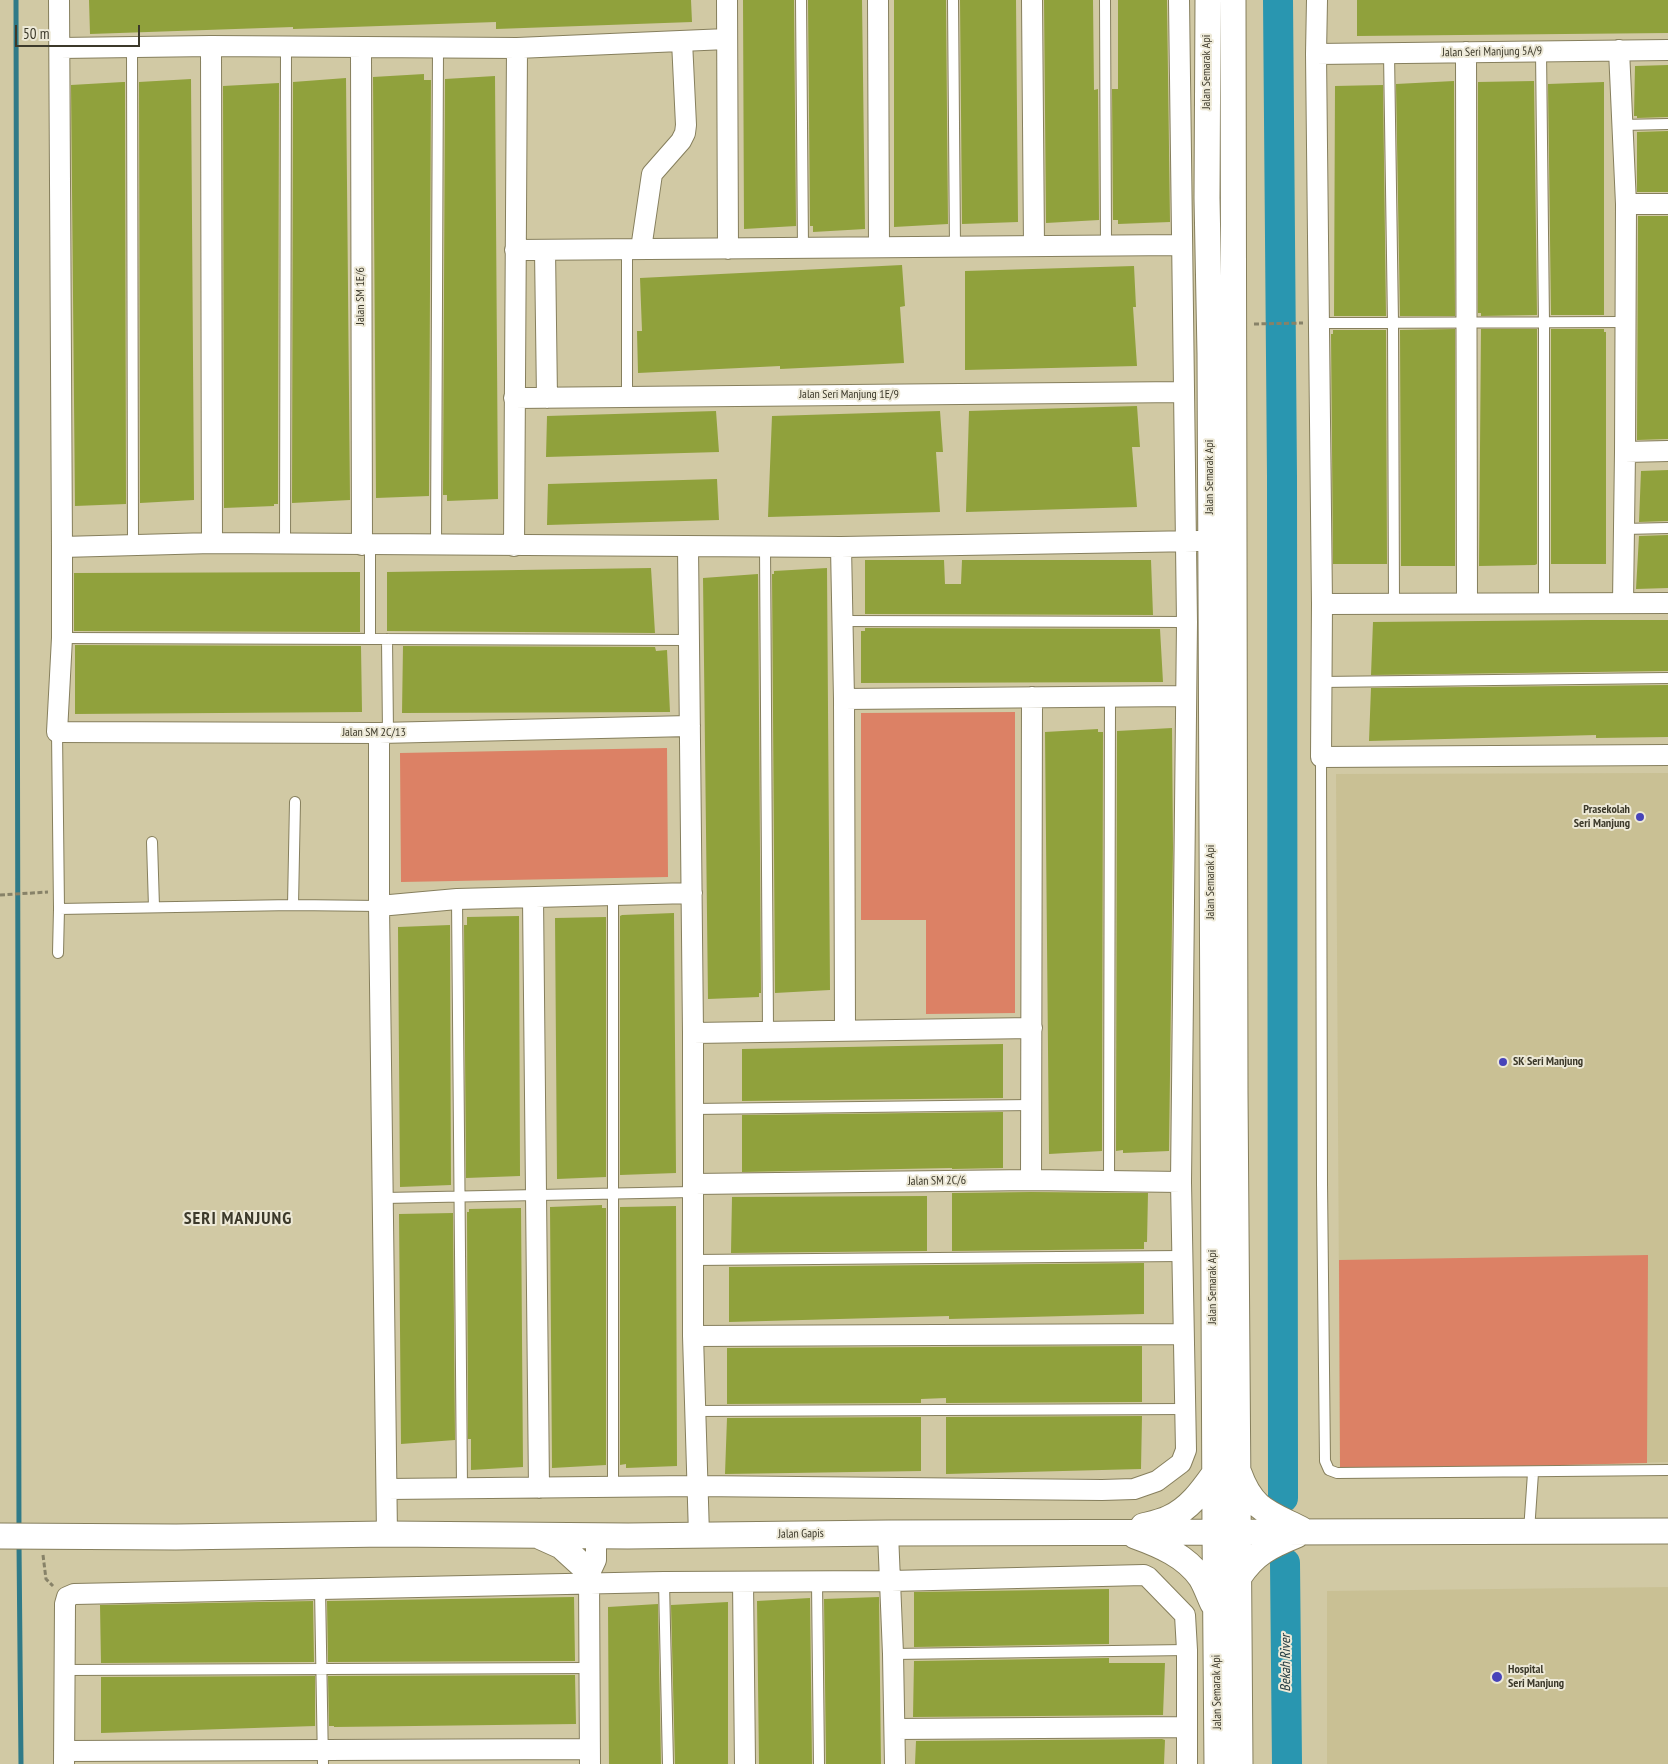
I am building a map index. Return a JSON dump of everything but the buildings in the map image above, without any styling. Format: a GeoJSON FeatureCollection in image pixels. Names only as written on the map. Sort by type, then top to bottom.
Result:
{"type":"FeatureCollection","features":[{"type":"Feature","properties":{"kind":"street"},"geometry":{"type":"LineString","coordinates":[[57,732],[62,638],[59,0]]}},
{"type":"Feature","properties":{"kind":"street"},"geometry":{"type":"LineString","coordinates":[[727,0],[728,249]]}},
{"type":"Feature","properties":{"kind":"street"},"geometry":{"type":"LineString","coordinates":[[878,0],[879,247]]}},
{"type":"Feature","properties":{"kind":"street"},"geometry":{"type":"LineString","coordinates":[[1032,0],[1034,246]]}},
{"type":"Feature","properties":{"kind":"street"},"geometry":{"type":"LineString","coordinates":[[387,1489],[696,1486],[1134,1489],[1157,1481],[1181,1463],[1186,1450],[1181,1182],[1187,622],[1210,541],[1184,392],[1179,0]]}},
{"type":"Feature","properties":{"kind":"street","name":"Jalan Semarak Api"},"geometry":{"type":"LineString","coordinates":[[1208,0],[1207,198],[1210,354],[1210,541],[1226,1471],[1226,1532],[1216,1609],[1217,1764]]}},
{"type":"Feature","properties":{"kind":"street","name":"Jalan Semarak Api"},"geometry":{"type":"LineString","coordinates":[[1210,541],[1233,0]]}},
{"type":"Feature","properties":{"kind":"street"},"geometry":{"type":"LineString","coordinates":[[1317,0],[1318,324],[1322,604],[1321,757],[1668,755]]}},
{"type":"Feature","properties":{"kind":"street"},"geometry":{"type":"LineString","coordinates":[[60,48],[210,46],[517,48],[727,39]]}},
{"type":"Feature","properties":{"kind":"street"},"geometry":{"type":"LineString","coordinates":[[634,250],[652,174],[685,133],[682,41]]}},
{"type":"Feature","properties":{"kind":"street"},"geometry":{"type":"LineString","coordinates":[[210,46],[212,543]]}},
{"type":"Feature","properties":{"kind":"street","name":"Jalan SM 1E/6"},"geometry":{"type":"LineString","coordinates":[[361,47],[366,546]]}},
{"type":"Feature","properties":{"kind":"street"},"geometry":{"type":"LineString","coordinates":[[514,546],[517,48]]}},
{"type":"Feature","properties":{"kind":"street"},"geometry":{"type":"LineString","coordinates":[[1619,50],[1626,204],[1623,603]]}},
{"type":"Feature","properties":{"kind":"street","name":"Jalan Seri Manjung 5A/9"},"geometry":{"type":"LineString","coordinates":[[1316,54],[1668,50]]}},
{"type":"Feature","properties":{"kind":"street"},"geometry":{"type":"LineString","coordinates":[[1466,52],[1467,603]]}},
{"type":"Feature","properties":{"kind":"street"},"geometry":{"type":"LineString","coordinates":[[1626,204],[1668,204]]}},
{"type":"Feature","properties":{"kind":"street"},"geometry":{"type":"LineString","coordinates":[[515,250],[1182,245]]}},
{"type":"Feature","properties":{"kind":"street"},"geometry":{"type":"LineString","coordinates":[[545,250],[548,398]]}},
{"type":"Feature","properties":{"kind":"street","name":"Jalan Seri Manjung 1E/9"},"geometry":{"type":"LineString","coordinates":[[514,398],[1184,392]]}},
{"type":"Feature","properties":{"kind":"street"},"geometry":{"type":"LineString","coordinates":[[1625,452],[1668,451]]}},
{"type":"Feature","properties":{"kind":"street"},"geometry":{"type":"LineString","coordinates":[[62,547],[212,543],[366,546],[841,547],[1210,541]]}},
{"type":"Feature","properties":{"kind":"street"},"geometry":{"type":"LineString","coordinates":[[688,547],[693,1033],[693,1336],[696,1486],[699,1535]]}},
{"type":"Feature","properties":{"kind":"street"},"geometry":{"type":"LineString","coordinates":[[841,547],[844,699],[845,1030]]}},
{"type":"Feature","properties":{"kind":"street"},"geometry":{"type":"LineString","coordinates":[[1322,604],[1668,603]]}},
{"type":"Feature","properties":{"kind":"street"},"geometry":{"type":"LineString","coordinates":[[844,699],[1186,696]]}},
{"type":"Feature","properties":{"kind":"street"},"geometry":{"type":"LineString","coordinates":[[1031,1180],[1032,697]]}},
{"type":"Feature","properties":{"kind":"street","name":"Jalan SM 2C/13"},"geometry":{"type":"LineString","coordinates":[[57,732],[383,733],[690,726]]}},
{"type":"Feature","properties":{"kind":"street"},"geometry":{"type":"LineString","coordinates":[[383,733],[379,906],[387,1534]]}},
{"type":"Feature","properties":{"kind":"street"},"geometry":{"type":"LineString","coordinates":[[379,906],[457,898],[533,898],[692,893]]}},
{"type":"Feature","properties":{"kind":"street"},"geometry":{"type":"LineString","coordinates":[[533,898],[539,1488]]}},
{"type":"Feature","properties":{"kind":"street"},"geometry":{"type":"LineString","coordinates":[[693,1033],[1032,1028]]}},
{"type":"Feature","properties":{"kind":"street","name":"Jalan SM 2C/6"},"geometry":{"type":"LineString","coordinates":[[693,1188],[1031,1180],[1181,1182]]}},
{"type":"Feature","properties":{"kind":"street"},"geometry":{"type":"LineString","coordinates":[[693,1336],[1183,1334]]}},
{"type":"Feature","properties":{"kind":"street"},"geometry":{"type":"LineString","coordinates":[[1124,1532],[1170,1518],[1183,1510],[1226,1471],[1245,1490],[1252,1501],[1273,1515],[1306,1531]]}},
{"type":"Feature","properties":{"kind":"street"},"geometry":{"type":"LineString","coordinates":[[1239,1577],[1248,1564],[1264,1549],[1306,1531]]}},
{"type":"Feature","properties":{"kind":"street","name":"Jalan Gapis"},"geometry":{"type":"LineString","coordinates":[[19,1536],[176,1537],[387,1534],[539,1536],[589,1559],[628,1536],[888,1533],[1668,1531]]}},
{"type":"Feature","properties":{"kind":"street"},"geometry":{"type":"LineString","coordinates":[[1124,1532],[1158,1544],[1178,1556],[1202,1579],[1216,1609]]}},
{"type":"Feature","properties":{"kind":"street","name":"Jalan Semarak Api"},"geometry":{"type":"LineString","coordinates":[[1226,1532],[1239,1577],[1240,1764]]}},
{"type":"Feature","properties":{"kind":"street"},"geometry":{"type":"LineString","coordinates":[[888,1533],[894,1654],[895,1764]]}},
{"type":"Feature","properties":{"kind":"street"},"geometry":{"type":"LineString","coordinates":[[589,1559],[590,1757],[64,1758],[65,1604],[67,1597],[74,1594],[320,1588],[589,1559],[664,1582],[890,1581],[1144,1574],[1185,1615],[1187,1650],[1187,1764]]}},
{"type":"Feature","properties":{"kind":"street"},"geometry":{"type":"LineString","coordinates":[[743,1582],[745,1764]]}},
{"type":"Feature","properties":{"kind":"street"},"geometry":{"type":"LineString","coordinates":[[895,1729],[1187,1727]]}},
{"type":"Feature","properties":{"kind":"lane"},"geometry":{"type":"LineString","coordinates":[[801,0],[803,248]]}},
{"type":"Feature","properties":{"kind":"lane"},"geometry":{"type":"LineString","coordinates":[[954,0],[955,247]]}},
{"type":"Feature","properties":{"kind":"lane"},"geometry":{"type":"LineString","coordinates":[[1106,0],[1106,246]]}},
{"type":"Feature","properties":{"kind":"lane"},"geometry":{"type":"LineString","coordinates":[[132,47],[133,546]]}},
{"type":"Feature","properties":{"kind":"lane"},"geometry":{"type":"LineString","coordinates":[[285,544],[286,47]]}},
{"type":"Feature","properties":{"kind":"lane"},"geometry":{"type":"LineString","coordinates":[[436,546],[438,48]]}},
{"type":"Feature","properties":{"kind":"lane"},"geometry":{"type":"LineString","coordinates":[[1542,51],[1544,603]]}},
{"type":"Feature","properties":{"kind":"lane"},"geometry":{"type":"LineString","coordinates":[[1389,53],[1393,323],[1394,604]]}},
{"type":"Feature","properties":{"kind":"lane"},"geometry":{"type":"LineString","coordinates":[[1622,125],[1668,124]]}},
{"type":"Feature","properties":{"kind":"lane"},"geometry":{"type":"LineString","coordinates":[[626,397],[634,250]]}},
{"type":"Feature","properties":{"kind":"lane"},"geometry":{"type":"LineString","coordinates":[[1318,324],[1625,322]]}},
{"type":"Feature","properties":{"kind":"lane"},"geometry":{"type":"LineString","coordinates":[[1624,529],[1668,528]]}},
{"type":"Feature","properties":{"kind":"lane"},"geometry":{"type":"LineString","coordinates":[[366,546],[370,639]]}},
{"type":"Feature","properties":{"kind":"lane"},"geometry":{"type":"LineString","coordinates":[[765,547],[768,1032]]}},
{"type":"Feature","properties":{"kind":"lane"},"geometry":{"type":"LineString","coordinates":[[842,621],[1187,622]]}},
{"type":"Feature","properties":{"kind":"lane"},"geometry":{"type":"LineString","coordinates":[[62,638],[689,640]]}},
{"type":"Feature","properties":{"kind":"lane"},"geometry":{"type":"LineString","coordinates":[[383,733],[387,639]]}},
{"type":"Feature","properties":{"kind":"lane"},"geometry":{"type":"LineString","coordinates":[[1321,682],[1668,678]]}},
{"type":"Feature","properties":{"kind":"lane"},"geometry":{"type":"LineString","coordinates":[[1109,1181],[1110,696]]}},
{"type":"Feature","properties":{"kind":"lane"},"geometry":{"type":"LineString","coordinates":[[57,732],[58,953]]}},
{"type":"Feature","properties":{"kind":"lane"},"geometry":{"type":"LineString","coordinates":[[1321,757],[1322,1183],[1325,1461],[1328,1470],[1337,1473],[1533,1473],[1668,1470]]}},
{"type":"Feature","properties":{"kind":"lane"},"geometry":{"type":"LineString","coordinates":[[293,905],[295,802]]}},
{"type":"Feature","properties":{"kind":"lane"},"geometry":{"type":"LineString","coordinates":[[152,842],[154,907]]}},
{"type":"Feature","properties":{"kind":"lane"},"geometry":{"type":"LineString","coordinates":[[613,895],[613,1487]]}},
{"type":"Feature","properties":{"kind":"lane"},"geometry":{"type":"LineString","coordinates":[[457,898],[462,1488]]}},
{"type":"Feature","properties":{"kind":"lane"},"geometry":{"type":"LineString","coordinates":[[59,910],[293,905],[379,906]]}},
{"type":"Feature","properties":{"kind":"lane"},"geometry":{"type":"LineString","coordinates":[[693,1109],[1031,1105]]}},
{"type":"Feature","properties":{"kind":"lane"},"geometry":{"type":"LineString","coordinates":[[384,1198],[614,1194],[693,1188]]}},
{"type":"Feature","properties":{"kind":"lane"},"geometry":{"type":"LineString","coordinates":[[693,1260],[1182,1256]]}},
{"type":"Feature","properties":{"kind":"lane"},"geometry":{"type":"LineString","coordinates":[[695,1411],[1186,1409]]}},
{"type":"Feature","properties":{"kind":"lane"},"geometry":{"type":"LineString","coordinates":[[1529,1531],[1533,1473]]}},
{"type":"Feature","properties":{"kind":"lane"},"geometry":{"type":"LineString","coordinates":[[664,1582],[668,1764]]}},
{"type":"Feature","properties":{"kind":"lane"},"geometry":{"type":"LineString","coordinates":[[817,1582],[819,1764]]}},
{"type":"Feature","properties":{"kind":"lane"},"geometry":{"type":"LineString","coordinates":[[320,1588],[323,1757]]}},
{"type":"Feature","properties":{"kind":"lane"},"geometry":{"type":"LineString","coordinates":[[894,1654],[1187,1650]]}},
{"type":"Feature","properties":{"kind":"lane"},"geometry":{"type":"LineString","coordinates":[[64,1670],[590,1668]]}},
{"type":"Feature","properties":{"kind":"path"},"geometry":{"type":"LineString","coordinates":[[1257,324],[1296,323]]}},
{"type":"Feature","properties":{"kind":"path"},"geometry":{"type":"LineString","coordinates":[[0,895],[34,893]]}},
{"type":"Feature","properties":{"kind":"path"},"geometry":{"type":"LineString","coordinates":[[19,1536],[46,1579],[67,1597]]}},
{"type":"Feature","properties":{"kind":"shaded area"},"geometry":{"type":"Polygon","coordinates":[[[1015,712],[1015,1013],[926,1014],[926,920],[861,920],[861,713],[1015,712]]]}},
{"type":"Feature","properties":{"kind":"shaded area"},"geometry":{"type":"Polygon","coordinates":[[[667,748],[668,877],[401,882],[400,753],[667,748]]]}},
{"type":"Feature","properties":{"kind":"shaded area","name":"SK Seri Manjung"},"geometry":{"type":"Polygon","coordinates":[[[1668,773],[1668,1462],[1438,1468],[1340,1468],[1336,774],[1668,773]]]}},
{"type":"Feature","properties":{"kind":"shaded area"},"geometry":{"type":"Polygon","coordinates":[[[1648,1255],[1647,1463],[1438,1468],[1340,1468],[1339,1260],[1648,1255]]]}},
{"type":"Feature","properties":{"kind":"shaded area","name":"Hospital Seri Manjung"},"geometry":{"type":"Polygon","coordinates":[[[1668,1587],[1668,1764],[1327,1764],[1327,1591],[1668,1587]]]}},
{"type":"Feature","properties":{"kind":"waterway"},"geometry":{"type":"LineString","coordinates":[[16,0],[19,1529]]}},
{"type":"Feature","properties":{"kind":"waterway"},"geometry":{"type":"LineString","coordinates":[[1278,0],[1282,476],[1283,1498]]}},
{"type":"Feature","properties":{"kind":"waterway"},"geometry":{"type":"LineString","coordinates":[[19,1543],[21,1764]]}},
{"type":"Feature","properties":{"kind":"waterway","name":"Bekah River"},"geometry":{"type":"LineString","coordinates":[[1285,1563],[1287,1764]]}},
{"type":"Feature","properties":{"kind":"place","name":"Prasekolah Seri Manjung"},"geometry":{"type":"Point","coordinates":[1640,817]}},
{"type":"Feature","properties":{"kind":"place","name":"SK Seri Manjung"},"geometry":{"type":"Point","coordinates":[1503,1062]}},
{"type":"Feature","properties":{"kind":"place","name":"Hospital Seri Manjung"},"geometry":{"type":"Point","coordinates":[1497,1677]}},
{"type":"Feature","properties":{"kind":"district","name":"SERI MANJUNG"},"geometry":{"type":"Point","coordinates":[238,1219]}}]}
